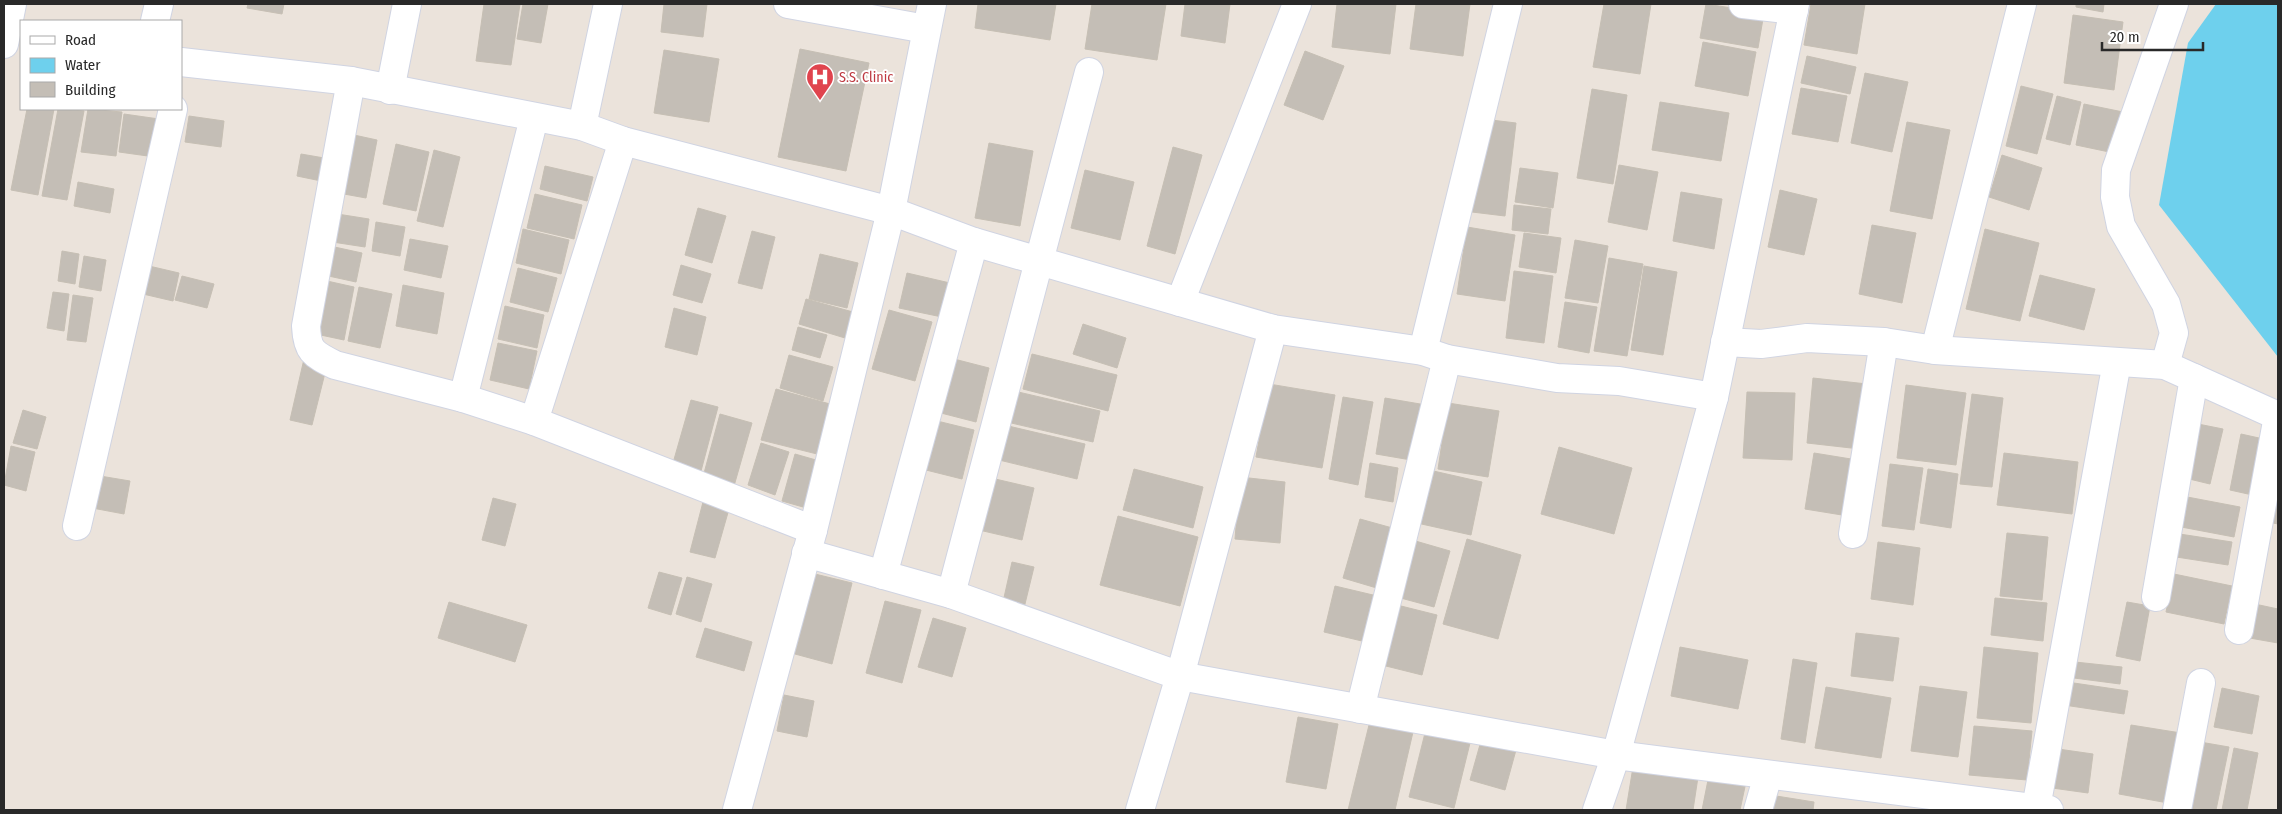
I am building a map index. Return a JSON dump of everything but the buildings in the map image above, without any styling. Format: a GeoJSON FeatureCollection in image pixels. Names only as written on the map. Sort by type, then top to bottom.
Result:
{"type":"FeatureCollection","features":[{"type":"Feature","properties":{"kind":"street"},"geometry":{"type":"LineString","coordinates":[[9,35],[12,4]]}},
{"type":"Feature","properties":{"kind":"street"},"geometry":{"type":"LineString","coordinates":[[155,20],[160,4]]}},
{"type":"Feature","properties":{"kind":"street"},"geometry":{"type":"LineString","coordinates":[[390,90],[407,4]]}},
{"type":"Feature","properties":{"kind":"street"},"geometry":{"type":"LineString","coordinates":[[582,126],[608,4]]}},
{"type":"Feature","properties":{"kind":"street"},"geometry":{"type":"LineString","coordinates":[[737,810],[809,542],[891,211],[929,16],[788,4]]}},
{"type":"Feature","properties":{"kind":"street"},"geometry":{"type":"LineString","coordinates":[[1180,302],[1297,4]]}},
{"type":"Feature","properties":{"kind":"street"},"geometry":{"type":"LineString","coordinates":[[1360,709],[1508,4]]}},
{"type":"Feature","properties":{"kind":"street"},"geometry":{"type":"LineString","coordinates":[[1597,810],[1616,755],[1714,397],[1794,7],[1743,4]]}},
{"type":"Feature","properties":{"kind":"street"},"geometry":{"type":"LineString","coordinates":[[1935,350],[2022,4]]}},
{"type":"Feature","properties":{"kind":"street"},"geometry":{"type":"LineString","coordinates":[[2165,365],[2174,333],[2166,304],[2121,226],[2114,197],[2116,170],[2174,4]]}},
{"type":"Feature","properties":{"kind":"street"},"geometry":{"type":"LineString","coordinates":[[182,66],[351,81],[582,126],[622,141],[891,211],[974,242],[1273,329],[1435,355],[1557,378],[1619,381],[1714,397]]}},
{"type":"Feature","properties":{"kind":"street"},"geometry":{"type":"LineString","coordinates":[[951,594],[1089,72]]}},
{"type":"Feature","properties":{"kind":"street"},"geometry":{"type":"LineString","coordinates":[[351,81],[306,326],[307,344],[317,356],[335,365],[463,398],[534,421],[883,575],[951,594],[1180,676],[1616,755],[2042,809],[2117,362]]}},
{"type":"Feature","properties":{"kind":"street"},"geometry":{"type":"LineString","coordinates":[[77,526],[173,110]]}},
{"type":"Feature","properties":{"kind":"street"},"geometry":{"type":"LineString","coordinates":[[463,398],[534,118]]}},
{"type":"Feature","properties":{"kind":"street"},"geometry":{"type":"LineString","coordinates":[[534,421],[622,141]]}},
{"type":"Feature","properties":{"kind":"street"},"geometry":{"type":"LineString","coordinates":[[883,575],[974,242]]}},
{"type":"Feature","properties":{"kind":"street"},"geometry":{"type":"LineString","coordinates":[[1140,810],[1180,676],[1273,329]]}},
{"type":"Feature","properties":{"kind":"street"},"geometry":{"type":"LineString","coordinates":[[1725,342],[1761,344],[1807,338],[1884,342],[1935,350],[2165,365],[2278,416],[2239,630]]}},
{"type":"Feature","properties":{"kind":"street"},"geometry":{"type":"LineString","coordinates":[[1853,534],[1884,342]]}},
{"type":"Feature","properties":{"kind":"street"},"geometry":{"type":"LineString","coordinates":[[2156,597],[2194,378]]}},
{"type":"Feature","properties":{"kind":"street"},"geometry":{"type":"LineString","coordinates":[[2176,810],[2201,683]]}},
{"type":"Feature","properties":{"kind":"street"},"geometry":{"type":"LineString","coordinates":[[1758,810],[1768,774]]}},
{"type":"Feature","properties":{"kind":"water"},"geometry":{"type":"Polygon","coordinates":[[[2216,4],[2278,4],[2278,357],[2159,205],[2188,43],[2216,4]]]}},
{"type":"Feature","properties":{"kind":"place","name":"S.S. Clinic"},"geometry":{"type":"Point","coordinates":[820,101]}}]}
